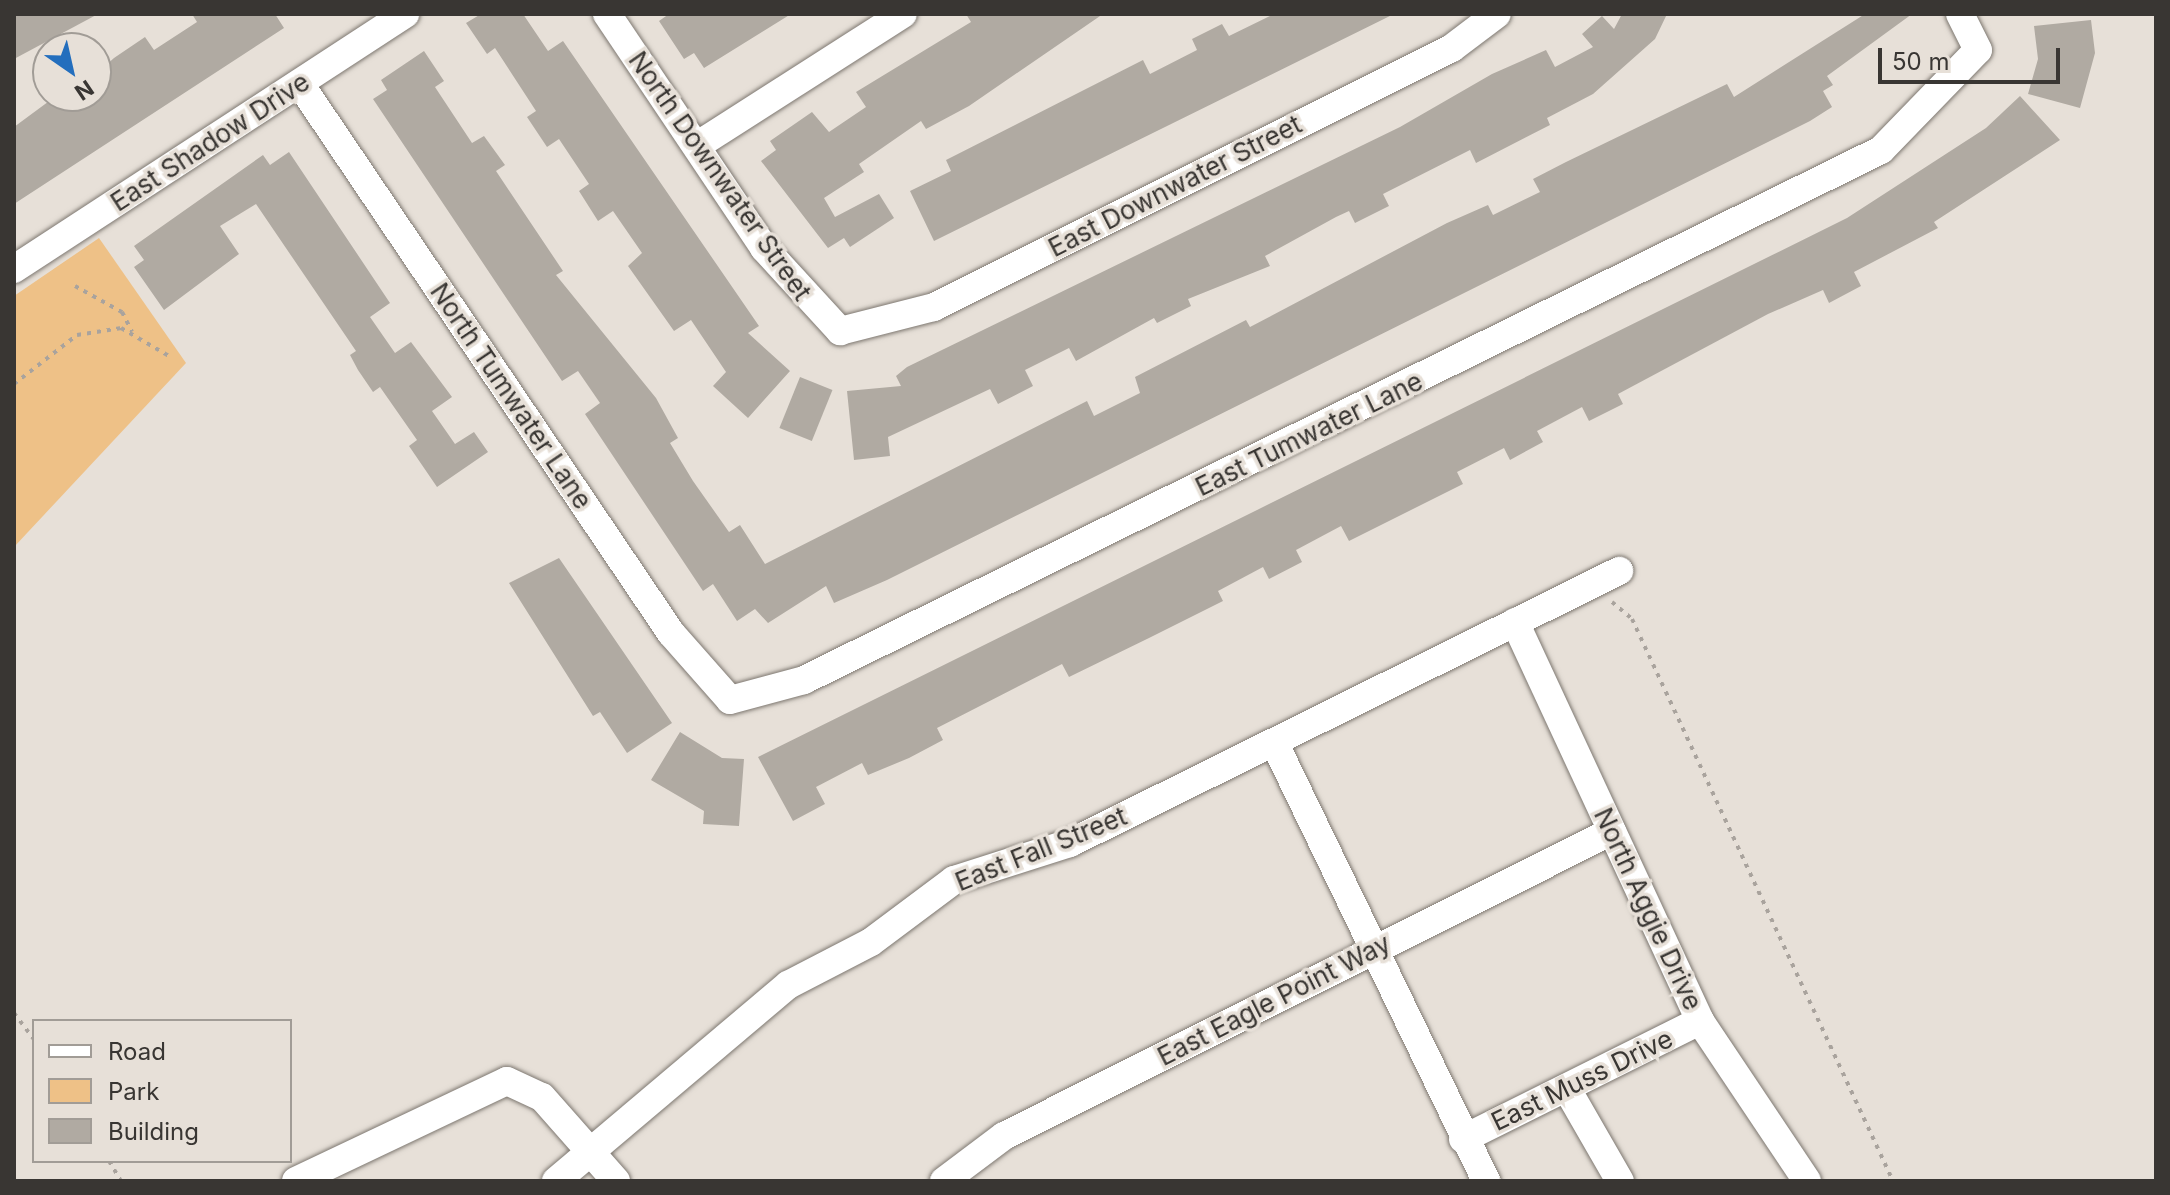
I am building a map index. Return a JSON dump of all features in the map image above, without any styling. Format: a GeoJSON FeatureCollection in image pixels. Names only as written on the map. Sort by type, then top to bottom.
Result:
{"type":"FeatureCollection","features":[{"type":"Feature","properties":{"kind":"street","name":"East Shadow Drive"},"geometry":{"type":"LineString","coordinates":[[14,269],[405,14]]}},
{"type":"Feature","properties":{"kind":"street","name":"North Downwater Street"},"geometry":{"type":"LineString","coordinates":[[607,14],[698,145],[764,248],[840,331]]}},
{"type":"Feature","properties":{"kind":"street"},"geometry":{"type":"LineString","coordinates":[[698,145],[903,14]]}},
{"type":"Feature","properties":{"kind":"street","name":"East Downwater Street"},"geometry":{"type":"LineString","coordinates":[[840,331],[934,307],[1452,48],[1497,14]]}},
{"type":"Feature","properties":{"kind":"street","name":"East Tumwater Lane"},"geometry":{"type":"LineString","coordinates":[[730,700],[804,680],[1881,150],[1978,50],[1960,14]]}},
{"type":"Feature","properties":{"kind":"street","name":"North Tumwater Lane"},"geometry":{"type":"LineString","coordinates":[[300,84],[671,633],[730,700]]}},
{"type":"Feature","properties":{"kind":"street","name":"East Fall Street"},"geometry":{"type":"LineString","coordinates":[[556,1181],[788,985],[871,942],[954,880],[1070,843],[1619,571]]}},
{"type":"Feature","properties":{"kind":"street","name":"North Aggie Drive"},"geometry":{"type":"LineString","coordinates":[[1515,622],[1700,1021],[1807,1181]]}},
{"type":"Feature","properties":{"kind":"street"},"geometry":{"type":"LineString","coordinates":[[1274,742],[1463,1139],[1486,1181]]}},
{"type":"Feature","properties":{"kind":"street","name":"East Eagle Point Way"},"geometry":{"type":"LineString","coordinates":[[944,1181],[1004,1136],[1612,831]]}},
{"type":"Feature","properties":{"kind":"street","name":"East Muss Drive"},"geometry":{"type":"LineString","coordinates":[[1463,1139],[1700,1021]]}},
{"type":"Feature","properties":{"kind":"street"},"geometry":{"type":"LineString","coordinates":[[296,1181],[507,1081],[542,1097],[616,1181]]}},
{"type":"Feature","properties":{"kind":"street"},"geometry":{"type":"LineString","coordinates":[[1567,1089],[1620,1181]]}},
{"type":"Feature","properties":{"kind":"path"},"geometry":{"type":"LineString","coordinates":[[75,286],[122,312],[133,334]]}},
{"type":"Feature","properties":{"kind":"path"},"geometry":{"type":"LineString","coordinates":[[14,384],[77,335],[121,328],[169,356]]}},
{"type":"Feature","properties":{"kind":"path"},"geometry":{"type":"LineString","coordinates":[[1610,601],[1632,619],[1893,1181]]}},
{"type":"Feature","properties":{"kind":"path"},"geometry":{"type":"LineString","coordinates":[[14,1013],[32,1037]]}},
{"type":"Feature","properties":{"kind":"path"},"geometry":{"type":"LineString","coordinates":[[110,1163],[121,1181]]}},
{"type":"Feature","properties":{"kind":"green space"},"geometry":{"type":"Polygon","coordinates":[[[99,238],[186,363],[14,547],[14,296],[99,238]]]}},
{"type":"Feature","properties":{"kind":"building"},"geometry":{"type":"Polygon","coordinates":[[[14,14],[98,14],[64,32],[32,32],[32,49],[14,59],[14,14]]]}},
{"type":"Feature","properties":{"kind":"building"},"geometry":{"type":"Polygon","coordinates":[[[192,14],[275,14],[284,28],[14,204],[14,127],[34,112],[112,112],[112,60],[145,37],[154,50],[197,22],[192,14]]]}},
{"type":"Feature","properties":{"kind":"building"},"geometry":{"type":"Polygon","coordinates":[[[481,14],[523,14],[548,51],[563,41],[759,326],[748,333],[790,371],[748,418],[713,386],[726,372],[691,320],[674,331],[628,266],[642,253],[613,211],[598,221],[579,191],[589,184],[559,139],[547,147],[527,117],[536,111],[495,48],[487,54],[466,23],[481,14]]]}},
{"type":"Feature","properties":{"kind":"building"},"geometry":{"type":"Polygon","coordinates":[[[669,14],[791,14],[704,68],[694,53],[684,59],[659,21],[669,14]]]}},
{"type":"Feature","properties":{"kind":"building"},"geometry":{"type":"Polygon","coordinates":[[[966,14],[1103,14],[969,106],[926,129],[921,121],[859,164],[864,172],[824,198],[835,217],[879,194],[894,218],[850,247],[844,238],[828,248],[761,161],[776,150],[770,141],[812,112],[829,132],[866,107],[856,92],[971,22],[966,14]]]}},
{"type":"Feature","properties":{"kind":"building"},"geometry":{"type":"Polygon","coordinates":[[[1274,14],[1394,14],[934,241],[910,191],[951,171],[946,160],[1143,60],[1150,74],[1197,50],[1192,39],[1222,24],[1229,36],[1274,14]]]}},
{"type":"Feature","properties":{"kind":"building"},"geometry":{"type":"Polygon","coordinates":[[[1622,14],[1667,14],[1655,39],[1593,94],[1547,118],[1550,125],[1476,163],[1470,150],[1383,194],[1389,206],[1355,223],[1349,211],[1336,217],[1265,256],[1270,266],[1188,299],[1191,306],[1157,323],[1154,318],[1076,361],[1069,348],[1025,370],[1033,386],[998,404],[990,389],[888,437],[890,456],[854,460],[847,391],[901,386],[896,376],[907,367],[1400,127],[1492,74],[1546,50],[1555,67],[1593,47],[1582,34],[1602,16],[1614,29],[1622,14]]]}},
{"type":"Feature","properties":{"kind":"building"},"geometry":{"type":"Polygon","coordinates":[[[1865,14],[1912,14],[1827,76],[1833,85],[1823,91],[1832,107],[1810,121],[887,580],[834,603],[826,586],[768,623],[755,609],[737,621],[713,584],[703,591],[585,414],[600,403],[578,371],[562,381],[373,99],[387,90],[381,80],[424,51],[444,81],[435,87],[472,143],[484,136],[505,165],[496,171],[563,271],[556,275],[656,398],[678,438],[670,443],[729,532],[740,525],[765,564],[1087,401],[1094,416],[1140,393],[1135,377],[1246,320],[1250,327],[1447,223],[1488,205],[1493,215],[1540,192],[1533,179],[1727,84],[1734,97],[1865,14]]]}},
{"type":"Feature","properties":{"kind":"building"},"geometry":{"type":"Polygon","coordinates":[[[2091,20],[2095,53],[2080,108],[2028,94],[2038,59],[2034,26],[2091,20]]]}},
{"type":"Feature","properties":{"kind":"building"},"geometry":{"type":"Polygon","coordinates":[[[2020,96],[2060,140],[1934,222],[1938,228],[1854,272],[1861,286],[1829,303],[1823,290],[1768,314],[1618,394],[1623,404],[1589,421],[1582,407],[1537,431],[1543,442],[1510,460],[1504,448],[1457,472],[1463,484],[1349,541],[1341,526],[1296,550],[1302,562],[1269,579],[1263,567],[1218,591],[1223,601],[1069,677],[1062,664],[937,728],[943,740],[909,758],[868,775],[862,763],[816,787],[825,804],[793,821],[758,757],[1847,218],[1986,128],[2020,96]]]}},
{"type":"Feature","properties":{"kind":"building"},"geometry":{"type":"Polygon","coordinates":[[[289,152],[390,303],[370,317],[395,353],[411,342],[452,397],[432,411],[455,444],[474,432],[488,452],[437,487],[409,446],[417,440],[380,387],[373,392],[350,355],[356,351],[256,204],[220,226],[239,254],[164,310],[134,267],[144,260],[134,246],[263,155],[270,165],[289,152]]]}},
{"type":"Feature","properties":{"kind":"building"},"geometry":{"type":"Polygon","coordinates":[[[800,377],[832,390],[812,441],[779,428],[800,377]]]}},
{"type":"Feature","properties":{"kind":"building"},"geometry":{"type":"Polygon","coordinates":[[[559,558],[672,723],[627,753],[600,712],[593,716],[509,583],[559,558]]]}},
{"type":"Feature","properties":{"kind":"building"},"geometry":{"type":"Polygon","coordinates":[[[680,732],[722,758],[744,759],[739,826],[703,824],[704,811],[651,780],[680,732]]]}}]}
